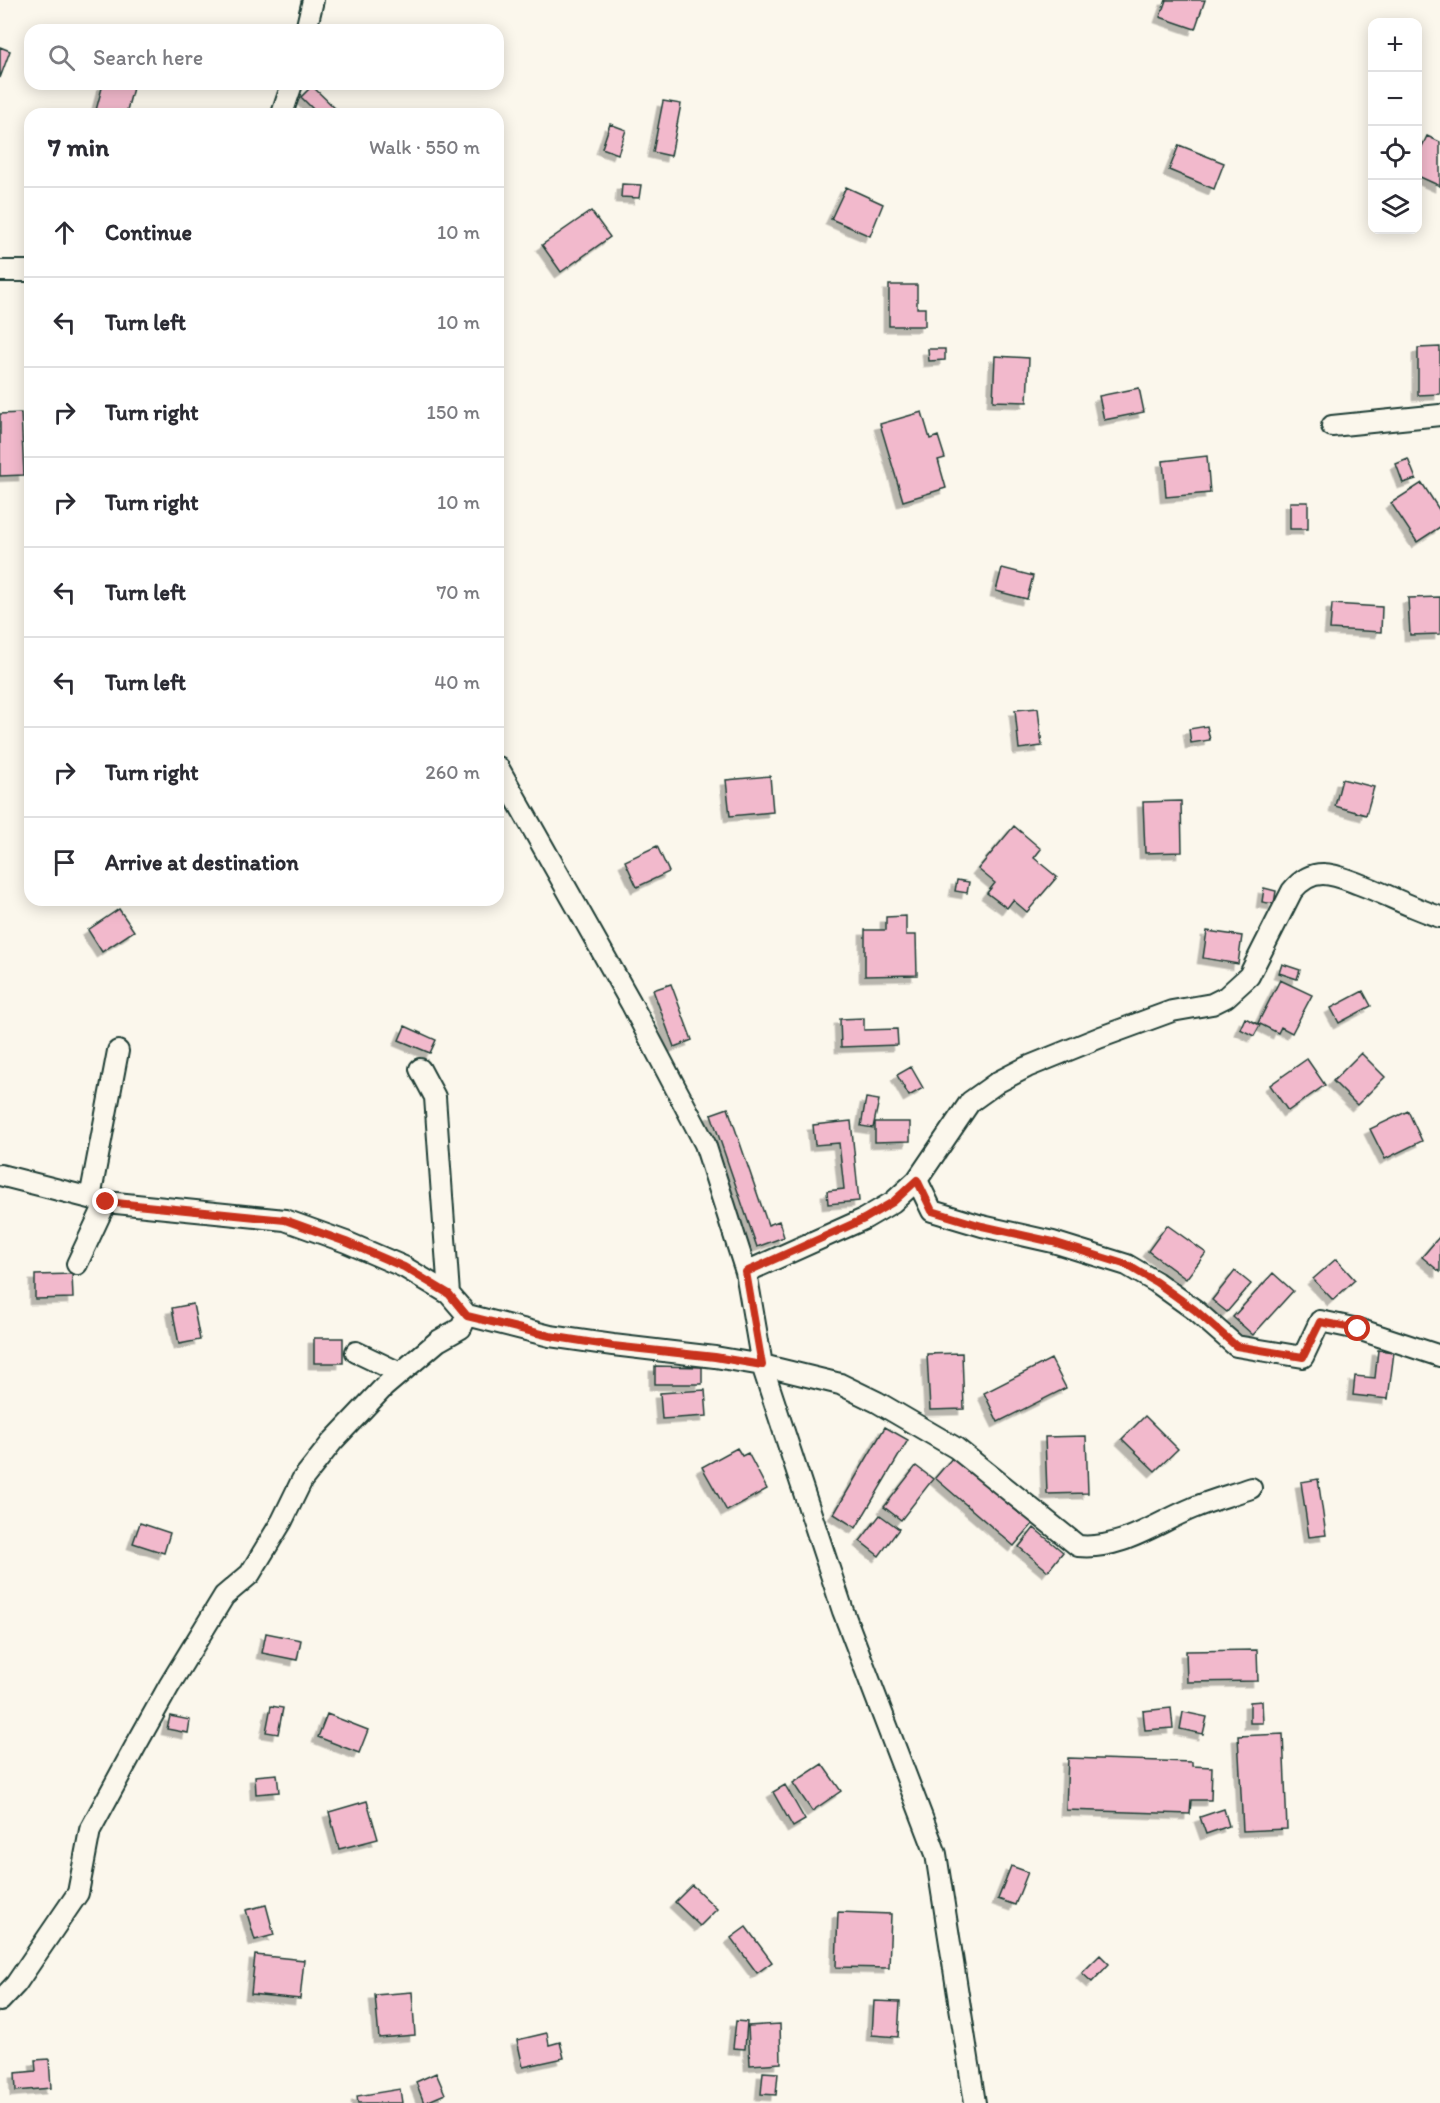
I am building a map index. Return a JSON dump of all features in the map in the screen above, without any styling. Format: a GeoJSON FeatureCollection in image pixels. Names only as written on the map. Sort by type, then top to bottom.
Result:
{"type":"FeatureCollection","features":[{"type":"Feature","properties":{"kind":"street"},"geometry":{"type":"LineString","coordinates":[[308,24],[314,0]]}},
{"type":"Feature","properties":{"kind":"street"},"geometry":{"type":"LineString","coordinates":[[284,108],[290,90]]}},
{"type":"Feature","properties":{"kind":"street"},"geometry":{"type":"LineString","coordinates":[[0,271],[24,270]]}},
{"type":"Feature","properties":{"kind":"street"},"geometry":{"type":"LineString","coordinates":[[1332,426],[1440,415]]}},
{"type":"Feature","properties":{"kind":"street"},"geometry":{"type":"LineString","coordinates":[[504,777],[631,1003],[705,1144],[746,1272],[762,1365],[843,1611],[936,1854],[975,2103]]}},
{"type":"Feature","properties":{"kind":"street"},"geometry":{"type":"LineString","coordinates":[[746,1272],[864,1219],[893,1202],[917,1180],[970,1102],[998,1082],[1027,1067],[1101,1037],[1172,1011],[1212,1004],[1226,997],[1249,976],[1292,891],[1299,882],[1322,874],[1341,877],[1440,917]]}},
{"type":"Feature","properties":{"kind":"street"},"geometry":{"type":"LineString","coordinates":[[77,1264],[98,1200],[118,1051]]}},
{"type":"Feature","properties":{"kind":"street"},"geometry":{"type":"LineString","coordinates":[[420,1069],[435,1096],[449,1294]]}},
{"type":"Feature","properties":{"kind":"street"},"geometry":{"type":"LineString","coordinates":[[0,1175],[98,1200],[285,1220],[346,1242],[404,1267],[449,1294],[467,1316],[550,1336],[613,1346],[715,1357],[762,1365],[840,1384],[877,1402],[956,1448],[1078,1546],[1096,1548],[1127,1539],[1194,1508],[1251,1488]]}},
{"type":"Feature","properties":{"kind":"street"},"geometry":{"type":"LineString","coordinates":[[917,1180],[932,1211],[982,1226],[1053,1242],[1127,1265],[1156,1282],[1195,1310],[1236,1346],[1303,1357],[1320,1322],[1358,1329],[1440,1356]]}},
{"type":"Feature","properties":{"kind":"street"},"geometry":{"type":"LineString","coordinates":[[0,2001],[16,1984],[78,1893],[90,1830],[169,1686],[224,1596],[250,1574],[282,1521],[302,1480],[332,1442],[384,1387],[438,1341],[461,1328],[467,1316]]}},
{"type":"Feature","properties":{"kind":"street"},"geometry":{"type":"LineString","coordinates":[[356,1352],[400,1373]]}},
{"type":"Feature","properties":{"kind":"building"},"geometry":{"type":"Polygon","coordinates":[[[1166,0],[1205,0],[1195,29],[1160,17],[1166,0]]]}},
{"type":"Feature","properties":{"kind":"building"},"geometry":{"type":"Polygon","coordinates":[[[0,47],[10,51],[0,78],[0,47]]]}},
{"type":"Feature","properties":{"kind":"building"},"geometry":{"type":"Polygon","coordinates":[[[101,90],[132,90],[128,108],[97,108],[101,90]]]}},
{"type":"Feature","properties":{"kind":"building"},"geometry":{"type":"Polygon","coordinates":[[[308,90],[316,90],[335,108],[312,108],[301,97],[308,90]]]}},
{"type":"Feature","properties":{"kind":"building"},"geometry":{"type":"Polygon","coordinates":[[[663,101],[681,104],[671,156],[653,152],[663,101]]]}},
{"type":"Feature","properties":{"kind":"building"},"geometry":{"type":"Polygon","coordinates":[[[610,124],[626,130],[618,154],[602,148],[610,124]]]}},
{"type":"Feature","properties":{"kind":"building"},"geometry":{"type":"Polygon","coordinates":[[[1427,136],[1440,142],[1440,186],[1422,178],[1422,147],[1427,136]]]}},
{"type":"Feature","properties":{"kind":"building"},"geometry":{"type":"Polygon","coordinates":[[[1179,145],[1224,163],[1214,189],[1169,170],[1179,145]]]}},
{"type":"Feature","properties":{"kind":"building"},"geometry":{"type":"Polygon","coordinates":[[[622,184],[641,185],[639,198],[621,197],[622,184]]]}},
{"type":"Feature","properties":{"kind":"building"},"geometry":{"type":"Polygon","coordinates":[[[846,187],[883,204],[870,236],[831,219],[846,187]]]}},
{"type":"Feature","properties":{"kind":"building"},"geometry":{"type":"Polygon","coordinates":[[[591,211],[610,237],[561,272],[542,245],[591,211]]]}},
{"type":"Feature","properties":{"kind":"building"},"geometry":{"type":"Polygon","coordinates":[[[889,285],[917,285],[917,308],[925,308],[925,326],[889,326],[889,285]]]}},
{"type":"Feature","properties":{"kind":"building"},"geometry":{"type":"Polygon","coordinates":[[[1440,347],[1440,394],[1418,395],[1418,348],[1440,347]]]}},
{"type":"Feature","properties":{"kind":"building"},"geometry":{"type":"Polygon","coordinates":[[[928,349],[945,349],[945,360],[929,361],[928,349]]]}},
{"type":"Feature","properties":{"kind":"building"},"geometry":{"type":"Polygon","coordinates":[[[995,356],[1029,358],[1027,402],[993,401],[995,356]]]}},
{"type":"Feature","properties":{"kind":"building"},"geometry":{"type":"Polygon","coordinates":[[[1139,388],[1144,412],[1104,420],[1099,396],[1139,388]]]}},
{"type":"Feature","properties":{"kind":"building"},"geometry":{"type":"Polygon","coordinates":[[[922,412],[930,439],[938,436],[945,458],[938,460],[946,488],[903,501],[880,424],[922,412]]]}},
{"type":"Feature","properties":{"kind":"building"},"geometry":{"type":"Polygon","coordinates":[[[21,413],[24,475],[0,476],[0,414],[21,413]]]}},
{"type":"Feature","properties":{"kind":"building"},"geometry":{"type":"Polygon","coordinates":[[[1207,456],[1210,493],[1166,497],[1163,461],[1207,456]]]}},
{"type":"Feature","properties":{"kind":"building"},"geometry":{"type":"Polygon","coordinates":[[[1408,459],[1416,479],[1403,483],[1396,464],[1408,459]]]}},
{"type":"Feature","properties":{"kind":"building"},"geometry":{"type":"Polygon","coordinates":[[[1422,483],[1440,511],[1440,527],[1417,542],[1391,503],[1422,483]]]}},
{"type":"Feature","properties":{"kind":"building"},"geometry":{"type":"Polygon","coordinates":[[[1290,502],[1308,502],[1308,529],[1290,529],[1290,502]]]}},
{"type":"Feature","properties":{"kind":"building"},"geometry":{"type":"Polygon","coordinates":[[[1002,568],[1033,576],[1027,599],[996,591],[1002,568]]]}},
{"type":"Feature","properties":{"kind":"building"},"geometry":{"type":"Polygon","coordinates":[[[1440,597],[1440,634],[1410,635],[1408,598],[1440,597]]]}},
{"type":"Feature","properties":{"kind":"building"},"geometry":{"type":"Polygon","coordinates":[[[1332,604],[1382,607],[1381,632],[1330,629],[1332,604]]]}},
{"type":"Feature","properties":{"kind":"building"},"geometry":{"type":"Polygon","coordinates":[[[1038,708],[1042,746],[1019,749],[1015,710],[1038,708]]]}},
{"type":"Feature","properties":{"kind":"building"},"geometry":{"type":"Polygon","coordinates":[[[1207,726],[1210,740],[1191,743],[1189,729],[1207,726]]]}},
{"type":"Feature","properties":{"kind":"building"},"geometry":{"type":"Polygon","coordinates":[[[770,776],[773,812],[730,816],[726,780],[770,776]]]}},
{"type":"Feature","properties":{"kind":"building"},"geometry":{"type":"Polygon","coordinates":[[[1342,779],[1374,787],[1366,815],[1335,806],[1342,779]]]}},
{"type":"Feature","properties":{"kind":"building"},"geometry":{"type":"Polygon","coordinates":[[[1181,801],[1182,852],[1145,853],[1143,802],[1181,801]]]}},
{"type":"Feature","properties":{"kind":"building"},"geometry":{"type":"Polygon","coordinates":[[[1014,826],[1041,849],[1034,858],[1057,877],[1027,912],[1013,900],[1007,908],[987,893],[995,883],[978,869],[1014,826]]]}},
{"type":"Feature","properties":{"kind":"building"},"geometry":{"type":"Polygon","coordinates":[[[657,846],[669,872],[637,887],[625,861],[657,846]]]}},
{"type":"Feature","properties":{"kind":"building"},"geometry":{"type":"Polygon","coordinates":[[[957,880],[969,882],[967,893],[955,891],[957,880]]]}},
{"type":"Feature","properties":{"kind":"building"},"geometry":{"type":"Polygon","coordinates":[[[1264,888],[1276,891],[1274,904],[1262,902],[1264,888]]]}},
{"type":"Feature","properties":{"kind":"building"},"geometry":{"type":"Polygon","coordinates":[[[119,909],[134,931],[102,952],[88,930],[119,909]]]}},
{"type":"Feature","properties":{"kind":"building"},"geometry":{"type":"Polygon","coordinates":[[[906,916],[906,935],[916,935],[917,975],[865,976],[865,930],[886,930],[886,917],[906,916]]]}},
{"type":"Feature","properties":{"kind":"building"},"geometry":{"type":"Polygon","coordinates":[[[1207,931],[1242,936],[1238,964],[1203,958],[1207,931]]]}},
{"type":"Feature","properties":{"kind":"building"},"geometry":{"type":"Polygon","coordinates":[[[1282,964],[1300,970],[1297,979],[1279,973],[1282,964]]]}},
{"type":"Feature","properties":{"kind":"building"},"geometry":{"type":"Polygon","coordinates":[[[1280,980],[1312,995],[1292,1033],[1281,1027],[1278,1033],[1258,1023],[1280,980]]]}},
{"type":"Feature","properties":{"kind":"building"},"geometry":{"type":"Polygon","coordinates":[[[671,984],[692,1040],[674,1047],[653,990],[671,984]]]}},
{"type":"Feature","properties":{"kind":"building"},"geometry":{"type":"Polygon","coordinates":[[[1363,991],[1371,1006],[1339,1023],[1331,1008],[1363,991]]]}},
{"type":"Feature","properties":{"kind":"building"},"geometry":{"type":"Polygon","coordinates":[[[864,1018],[864,1030],[897,1029],[898,1045],[841,1047],[840,1019],[864,1018]]]}},
{"type":"Feature","properties":{"kind":"building"},"geometry":{"type":"Polygon","coordinates":[[[1245,1018],[1260,1025],[1254,1036],[1240,1029],[1245,1018]]]}},
{"type":"Feature","properties":{"kind":"building"},"geometry":{"type":"Polygon","coordinates":[[[405,1026],[436,1040],[430,1053],[399,1040],[405,1026]]]}},
{"type":"Feature","properties":{"kind":"building"},"geometry":{"type":"Polygon","coordinates":[[[1361,1053],[1385,1077],[1357,1105],[1333,1081],[1361,1053]]]}},
{"type":"Feature","properties":{"kind":"building"},"geometry":{"type":"Polygon","coordinates":[[[1307,1059],[1325,1085],[1288,1111],[1270,1085],[1307,1059]]]}},
{"type":"Feature","properties":{"kind":"building"},"geometry":{"type":"Polygon","coordinates":[[[911,1067],[923,1088],[909,1096],[897,1075],[911,1067]]]}},
{"type":"Feature","properties":{"kind":"building"},"geometry":{"type":"Polygon","coordinates":[[[866,1098],[879,1100],[873,1128],[861,1126],[866,1098]]]}},
{"type":"Feature","properties":{"kind":"building"},"geometry":{"type":"Polygon","coordinates":[[[728,1108],[768,1225],[779,1221],[784,1237],[757,1247],[711,1114],[728,1108]]]}},
{"type":"Feature","properties":{"kind":"building"},"geometry":{"type":"Polygon","coordinates":[[[1408,1111],[1422,1141],[1385,1159],[1370,1129],[1408,1111]]]}},
{"type":"Feature","properties":{"kind":"building"},"geometry":{"type":"Polygon","coordinates":[[[851,1121],[859,1201],[828,1204],[827,1191],[844,1189],[839,1143],[815,1145],[813,1125],[851,1121]]]}},
{"type":"Feature","properties":{"kind":"building"},"geometry":{"type":"Polygon","coordinates":[[[875,1122],[910,1122],[910,1141],[875,1142],[875,1122]]]}},
{"type":"Feature","properties":{"kind":"building"},"geometry":{"type":"Polygon","coordinates":[[[1167,1225],[1206,1253],[1186,1279],[1148,1251],[1167,1225]]]}},
{"type":"Feature","properties":{"kind":"building"},"geometry":{"type":"Polygon","coordinates":[[[1440,1236],[1440,1272],[1422,1257],[1440,1236]]]}},
{"type":"Feature","properties":{"kind":"building"},"geometry":{"type":"Polygon","coordinates":[[[1336,1259],[1355,1280],[1333,1300],[1313,1279],[1336,1259]]]}},
{"type":"Feature","properties":{"kind":"building"},"geometry":{"type":"Polygon","coordinates":[[[1235,1271],[1251,1284],[1227,1312],[1212,1300],[1235,1271]]]}},
{"type":"Feature","properties":{"kind":"building"},"geometry":{"type":"Polygon","coordinates":[[[1273,1273],[1293,1291],[1253,1335],[1233,1317],[1273,1273]]]}},
{"type":"Feature","properties":{"kind":"building"},"geometry":{"type":"Polygon","coordinates":[[[72,1274],[73,1298],[35,1299],[35,1275],[72,1274]]]}},
{"type":"Feature","properties":{"kind":"building"},"geometry":{"type":"Polygon","coordinates":[[[193,1304],[200,1340],[179,1344],[172,1308],[193,1304]]]}},
{"type":"Feature","properties":{"kind":"building"},"geometry":{"type":"Polygon","coordinates":[[[314,1338],[343,1338],[343,1363],[314,1363],[314,1338]]]}},
{"type":"Feature","properties":{"kind":"building"},"geometry":{"type":"Polygon","coordinates":[[[1378,1350],[1394,1352],[1388,1399],[1353,1395],[1355,1376],[1375,1378],[1378,1350]]]}},
{"type":"Feature","properties":{"kind":"building"},"geometry":{"type":"Polygon","coordinates":[[[962,1353],[964,1409],[930,1410],[927,1354],[962,1353]]]}},
{"type":"Feature","properties":{"kind":"building"},"geometry":{"type":"Polygon","coordinates":[[[1051,1359],[1066,1388],[998,1422],[984,1393],[1051,1359]]]}},
{"type":"Feature","properties":{"kind":"building"},"geometry":{"type":"Polygon","coordinates":[[[655,1366],[702,1367],[702,1384],[655,1384],[655,1366]]]}},
{"type":"Feature","properties":{"kind":"building"},"geometry":{"type":"Polygon","coordinates":[[[705,1390],[707,1416],[662,1419],[660,1393],[705,1390]]]}},
{"type":"Feature","properties":{"kind":"building"},"geometry":{"type":"Polygon","coordinates":[[[1145,1416],[1178,1449],[1155,1471],[1122,1439],[1145,1416]]]}},
{"type":"Feature","properties":{"kind":"building"},"geometry":{"type":"Polygon","coordinates":[[[885,1427],[908,1440],[856,1528],[834,1514],[885,1427]]]}},
{"type":"Feature","properties":{"kind":"building"},"geometry":{"type":"Polygon","coordinates":[[[1086,1436],[1088,1493],[1047,1494],[1045,1437],[1086,1436]]]}},
{"type":"Feature","properties":{"kind":"building"},"geometry":{"type":"Polygon","coordinates":[[[737,1448],[742,1456],[748,1453],[767,1489],[727,1511],[702,1467],[737,1448]]]}},
{"type":"Feature","properties":{"kind":"building"},"geometry":{"type":"Polygon","coordinates":[[[953,1457],[1020,1514],[1024,1509],[1037,1519],[1014,1546],[935,1478],[953,1457]]]}},
{"type":"Feature","properties":{"kind":"building"},"geometry":{"type":"Polygon","coordinates":[[[916,1466],[933,1479],[901,1520],[884,1507],[916,1466]]]}},
{"type":"Feature","properties":{"kind":"building"},"geometry":{"type":"Polygon","coordinates":[[[1318,1479],[1326,1535],[1309,1537],[1301,1482],[1318,1479]]]}},
{"type":"Feature","properties":{"kind":"building"},"geometry":{"type":"Polygon","coordinates":[[[880,1515],[899,1529],[879,1556],[860,1541],[880,1515]]]}},
{"type":"Feature","properties":{"kind":"building"},"geometry":{"type":"Polygon","coordinates":[[[140,1523],[170,1533],[164,1553],[133,1543],[140,1523]]]}},
{"type":"Feature","properties":{"kind":"building"},"geometry":{"type":"Polygon","coordinates":[[[1034,1528],[1063,1552],[1048,1571],[1019,1547],[1034,1528]]]}},
{"type":"Feature","properties":{"kind":"building"},"geometry":{"type":"Polygon","coordinates":[[[266,1633],[301,1640],[297,1660],[262,1653],[266,1633]]]}},
{"type":"Feature","properties":{"kind":"building"},"geometry":{"type":"Polygon","coordinates":[[[1257,1650],[1258,1681],[1187,1682],[1186,1651],[1257,1650]]]}},
{"type":"Feature","properties":{"kind":"building"},"geometry":{"type":"Polygon","coordinates":[[[1262,1701],[1263,1723],[1250,1723],[1250,1702],[1262,1701]]]}},
{"type":"Feature","properties":{"kind":"building"},"geometry":{"type":"Polygon","coordinates":[[[271,1706],[283,1708],[278,1734],[266,1732],[271,1706]]]}},
{"type":"Feature","properties":{"kind":"building"},"geometry":{"type":"Polygon","coordinates":[[[1171,1708],[1173,1728],[1145,1730],[1143,1711],[1171,1708]]]}},
{"type":"Feature","properties":{"kind":"building"},"geometry":{"type":"Polygon","coordinates":[[[1183,1712],[1207,1717],[1203,1734],[1180,1729],[1183,1712]]]}},
{"type":"Feature","properties":{"kind":"building"},"geometry":{"type":"Polygon","coordinates":[[[327,1714],[368,1730],[359,1753],[318,1737],[327,1714]]]}},
{"type":"Feature","properties":{"kind":"building"},"geometry":{"type":"Polygon","coordinates":[[[170,1716],[190,1720],[188,1733],[167,1729],[170,1716]]]}},
{"type":"Feature","properties":{"kind":"building"},"geometry":{"type":"Polygon","coordinates":[[[1283,1734],[1287,1829],[1243,1831],[1238,1736],[1283,1734]]]}},
{"type":"Feature","properties":{"kind":"building"},"geometry":{"type":"Polygon","coordinates":[[[1068,1758],[1192,1762],[1192,1766],[1212,1767],[1211,1800],[1191,1800],[1190,1814],[1066,1810],[1068,1758]]]}},
{"type":"Feature","properties":{"kind":"building"},"geometry":{"type":"Polygon","coordinates":[[[822,1764],[841,1791],[812,1811],[793,1783],[822,1764]]]}},
{"type":"Feature","properties":{"kind":"building"},"geometry":{"type":"Polygon","coordinates":[[[277,1774],[279,1792],[256,1794],[255,1776],[277,1774]]]}},
{"type":"Feature","properties":{"kind":"building"},"geometry":{"type":"Polygon","coordinates":[[[785,1785],[805,1820],[793,1827],[773,1792],[785,1785]]]}},
{"type":"Feature","properties":{"kind":"building"},"geometry":{"type":"Polygon","coordinates":[[[367,1801],[378,1839],[339,1849],[329,1812],[367,1801]]]}},
{"type":"Feature","properties":{"kind":"building"},"geometry":{"type":"Polygon","coordinates":[[[1224,1809],[1229,1826],[1206,1834],[1200,1817],[1224,1809]]]}},
{"type":"Feature","properties":{"kind":"building"},"geometry":{"type":"Polygon","coordinates":[[[1011,1866],[1028,1872],[1015,1905],[998,1899],[1011,1866]]]}},
{"type":"Feature","properties":{"kind":"building"},"geometry":{"type":"Polygon","coordinates":[[[692,1885],[717,1909],[700,1926],[675,1902],[692,1885]]]}},
{"type":"Feature","properties":{"kind":"building"},"geometry":{"type":"Polygon","coordinates":[[[266,1905],[274,1935],[255,1940],[246,1910],[266,1905]]]}},
{"type":"Feature","properties":{"kind":"building"},"geometry":{"type":"Polygon","coordinates":[[[838,1912],[891,1914],[889,1968],[836,1967],[838,1912]]]}},
{"type":"Feature","properties":{"kind":"building"},"geometry":{"type":"Polygon","coordinates":[[[746,1927],[772,1962],[757,1973],[731,1938],[746,1927]]]}},
{"type":"Feature","properties":{"kind":"building"},"geometry":{"type":"Polygon","coordinates":[[[255,1955],[304,1960],[300,1999],[251,1994],[255,1955]]]}},
{"type":"Feature","properties":{"kind":"building"},"geometry":{"type":"Polygon","coordinates":[[[1100,1955],[1109,1964],[1092,1982],[1082,1973],[1100,1955]]]}},
{"type":"Feature","properties":{"kind":"building"},"geometry":{"type":"Polygon","coordinates":[[[412,1992],[415,2035],[379,2038],[375,1995],[412,1992]]]}},
{"type":"Feature","properties":{"kind":"building"},"geometry":{"type":"Polygon","coordinates":[[[874,2001],[900,2002],[898,2037],[872,2035],[874,2001]]]}},
{"type":"Feature","properties":{"kind":"building"},"geometry":{"type":"Polygon","coordinates":[[[736,2021],[747,2022],[745,2049],[733,2048],[736,2021]]]}},
{"type":"Feature","properties":{"kind":"building"},"geometry":{"type":"Polygon","coordinates":[[[780,2024],[781,2063],[750,2065],[748,2026],[780,2024]]]}},
{"type":"Feature","properties":{"kind":"building"},"geometry":{"type":"Polygon","coordinates":[[[547,2033],[549,2045],[560,2042],[564,2058],[523,2067],[517,2040],[547,2033]]]}},
{"type":"Feature","properties":{"kind":"building"},"geometry":{"type":"Polygon","coordinates":[[[49,2059],[51,2088],[16,2091],[15,2073],[36,2071],[35,2060],[49,2059]]]}},
{"type":"Feature","properties":{"kind":"building"},"geometry":{"type":"Polygon","coordinates":[[[763,2072],[778,2073],[776,2095],[761,2094],[763,2072]]]}},
{"type":"Feature","properties":{"kind":"building"},"geometry":{"type":"Polygon","coordinates":[[[436,2073],[445,2094],[424,2103],[416,2082],[436,2073]]]}},
{"type":"Feature","properties":{"kind":"building"},"geometry":{"type":"Polygon","coordinates":[[[400,2089],[402,2103],[358,2103],[357,2096],[400,2089]]]}},
{"type":"Feature","properties":{"kind":"route"},"geometry":{"type":"LineString","coordinates":[[106,1202],[285,1220],[346,1242],[404,1267],[449,1294],[467,1316],[550,1336],[762,1365],[746,1272],[864,1219],[893,1202],[917,1180],[932,1211],[944,1216],[1053,1242],[1127,1265],[1156,1282],[1195,1310],[1236,1346],[1303,1357],[1320,1322],[1358,1329]]}}]}
